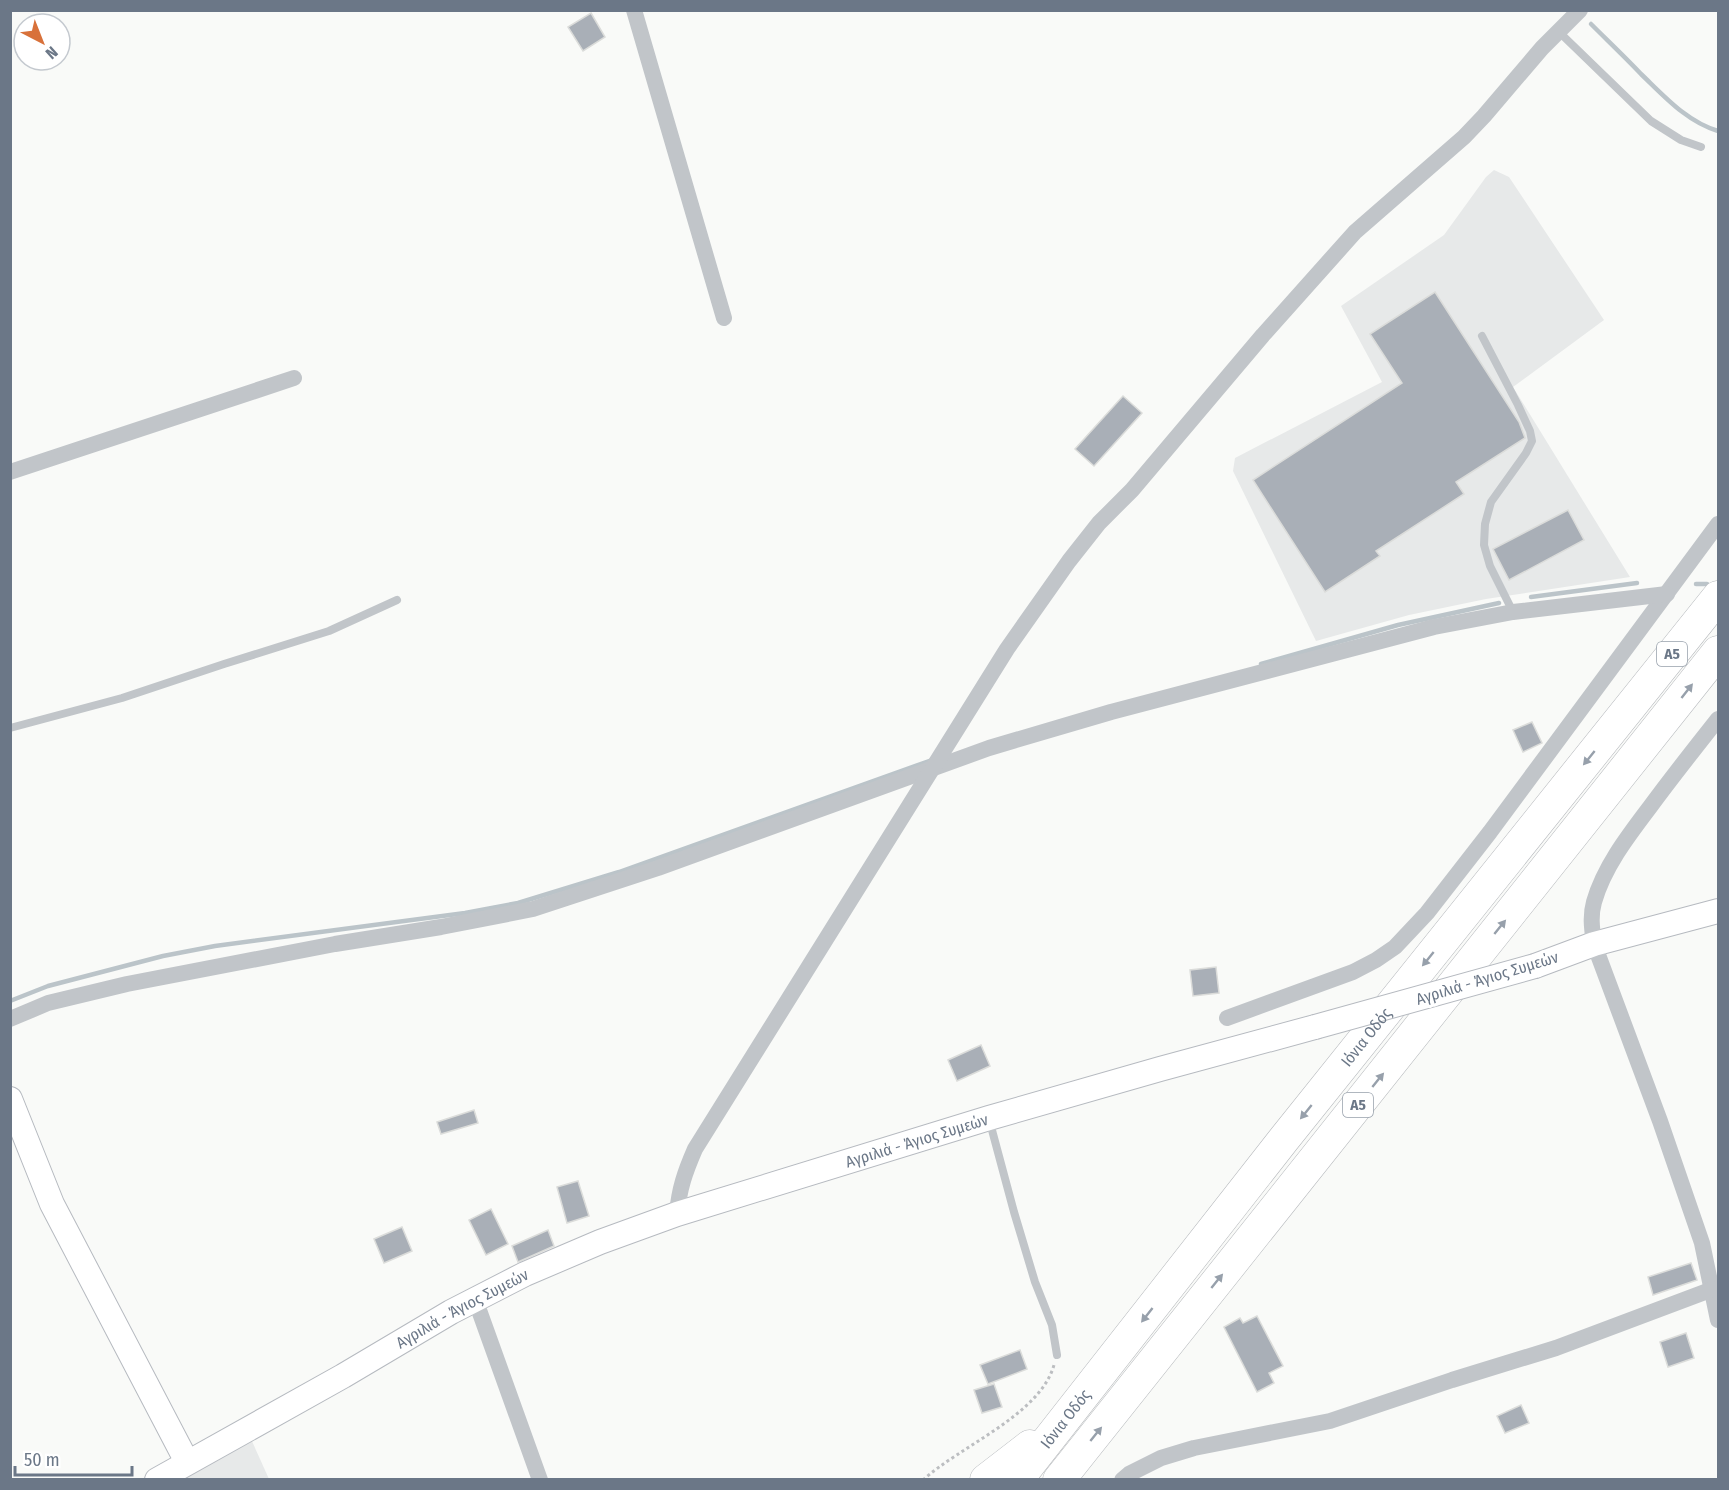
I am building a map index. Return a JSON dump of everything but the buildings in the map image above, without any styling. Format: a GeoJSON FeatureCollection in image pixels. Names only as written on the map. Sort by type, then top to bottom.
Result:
{"type":"FeatureCollection","features":[{"type":"Feature","properties":{"kind":"highway","name":"Ιόνια Οδός"},"geometry":{"type":"LineString","coordinates":[[1017,1479],[1292,1130],[1719,597]]}},
{"type":"Feature","properties":{"kind":"highway","name":"Ιόνια Οδός"},"geometry":{"type":"LineString","coordinates":[[1059,1479],[1719,652]]}},
{"type":"Feature","properties":{"kind":"highway"},"geometry":{"type":"LineString","coordinates":[[986,1479],[1064,1420]]}},
{"type":"Feature","properties":{"kind":"main road","name":"Αγριλιά - Άγιος Συμεών"},"geometry":{"type":"LineString","coordinates":[[158,1479],[343,1376],[441,1317],[525,1274],[600,1242],[677,1214],[989,1118],[1534,966],[1593,944],[1719,910]]}},
{"type":"Feature","properties":{"kind":"main road"},"geometry":{"type":"LineString","coordinates":[[10,1099],[52,1203],[187,1462]]}},
{"type":"Feature","properties":{"kind":"street"},"geometry":{"type":"LineString","coordinates":[[634,10],[724,318]]}},
{"type":"Feature","properties":{"kind":"street"},"geometry":{"type":"LineString","coordinates":[[677,1214],[683,1177],[695,1149],[1007,649],[1069,561],[1263,335],[1355,232],[1464,137],[1558,31],[1580,10]]}},
{"type":"Feature","properties":{"kind":"street"},"geometry":{"type":"LineString","coordinates":[[10,472],[294,378]]}},
{"type":"Feature","properties":{"kind":"street"},"geometry":{"type":"LineString","coordinates":[[1227,1018],[1353,972],[1395,947],[1427,913],[1490,832],[1719,524]]}},
{"type":"Feature","properties":{"kind":"street"},"geometry":{"type":"LineString","coordinates":[[10,1019],[48,1003],[127,984],[533,909],[658,868],[989,748],[1134,706],[1434,627],[1513,612],[1667,594]]}},
{"type":"Feature","properties":{"kind":"street"},"geometry":{"type":"LineString","coordinates":[[1719,719],[1629,835],[1602,877],[1593,904],[1591,921],[1593,944],[1664,1132],[1702,1243],[1719,1320]]}},
{"type":"Feature","properties":{"kind":"street"},"geometry":{"type":"LineString","coordinates":[[1128,1478],[1161,1458],[1194,1448],[1330,1421],[1556,1348],[1713,1289]]}},
{"type":"Feature","properties":{"kind":"street"},"geometry":{"type":"LineString","coordinates":[[475,1299],[540,1479]]}},
{"type":"Feature","properties":{"kind":"lane"},"geometry":{"type":"LineString","coordinates":[[1558,31],[1651,121],[1681,140],[1701,147]]}},
{"type":"Feature","properties":{"kind":"lane"},"geometry":{"type":"LineString","coordinates":[[1482,336],[1518,405],[1532,441],[1491,502],[1485,524],[1484,546],[1490,566],[1513,612]]}},
{"type":"Feature","properties":{"kind":"lane"},"geometry":{"type":"LineString","coordinates":[[10,728],[122,698],[329,632],[397,600]]}},
{"type":"Feature","properties":{"kind":"lane"},"geometry":{"type":"LineString","coordinates":[[989,1118],[1032,1272],[1052,1325],[1057,1354]]}},
{"type":"Feature","properties":{"kind":"path"},"geometry":{"type":"LineString","coordinates":[[923,1479],[968,1446],[1006,1423],[1028,1405],[1052,1371],[1057,1354]]}},
{"type":"Feature","properties":{"kind":"shaded area"},"geometry":{"type":"Polygon","coordinates":[[[1494,170],[1509,177],[1604,320],[1513,387],[1630,577],[1486,599],[1409,615],[1316,641],[1233,471],[1235,458],[1382,382],[1341,306],[1444,235],[1486,177],[1494,170]]]}},
{"type":"Feature","properties":{"kind":"shaded area"},"geometry":{"type":"Polygon","coordinates":[[[251,1439],[269,1479],[179,1480],[251,1439]]]}},
{"type":"Feature","properties":{"kind":"waterway"},"geometry":{"type":"LineString","coordinates":[[1591,24],[1676,107],[1696,121],[1718,131]]}},
{"type":"Feature","properties":{"kind":"waterway"},"geometry":{"type":"LineString","coordinates":[[1531,597],[1637,583]]}},
{"type":"Feature","properties":{"kind":"waterway"},"geometry":{"type":"LineString","coordinates":[[1696,584],[1707,584]]}},
{"type":"Feature","properties":{"kind":"waterway"},"geometry":{"type":"LineString","coordinates":[[1261,664],[1398,625],[1499,603]]}},
{"type":"Feature","properties":{"kind":"waterway"},"geometry":{"type":"LineString","coordinates":[[10,1001],[48,986],[163,956],[215,946],[465,913],[518,903],[619,872],[932,760]]}}]}
